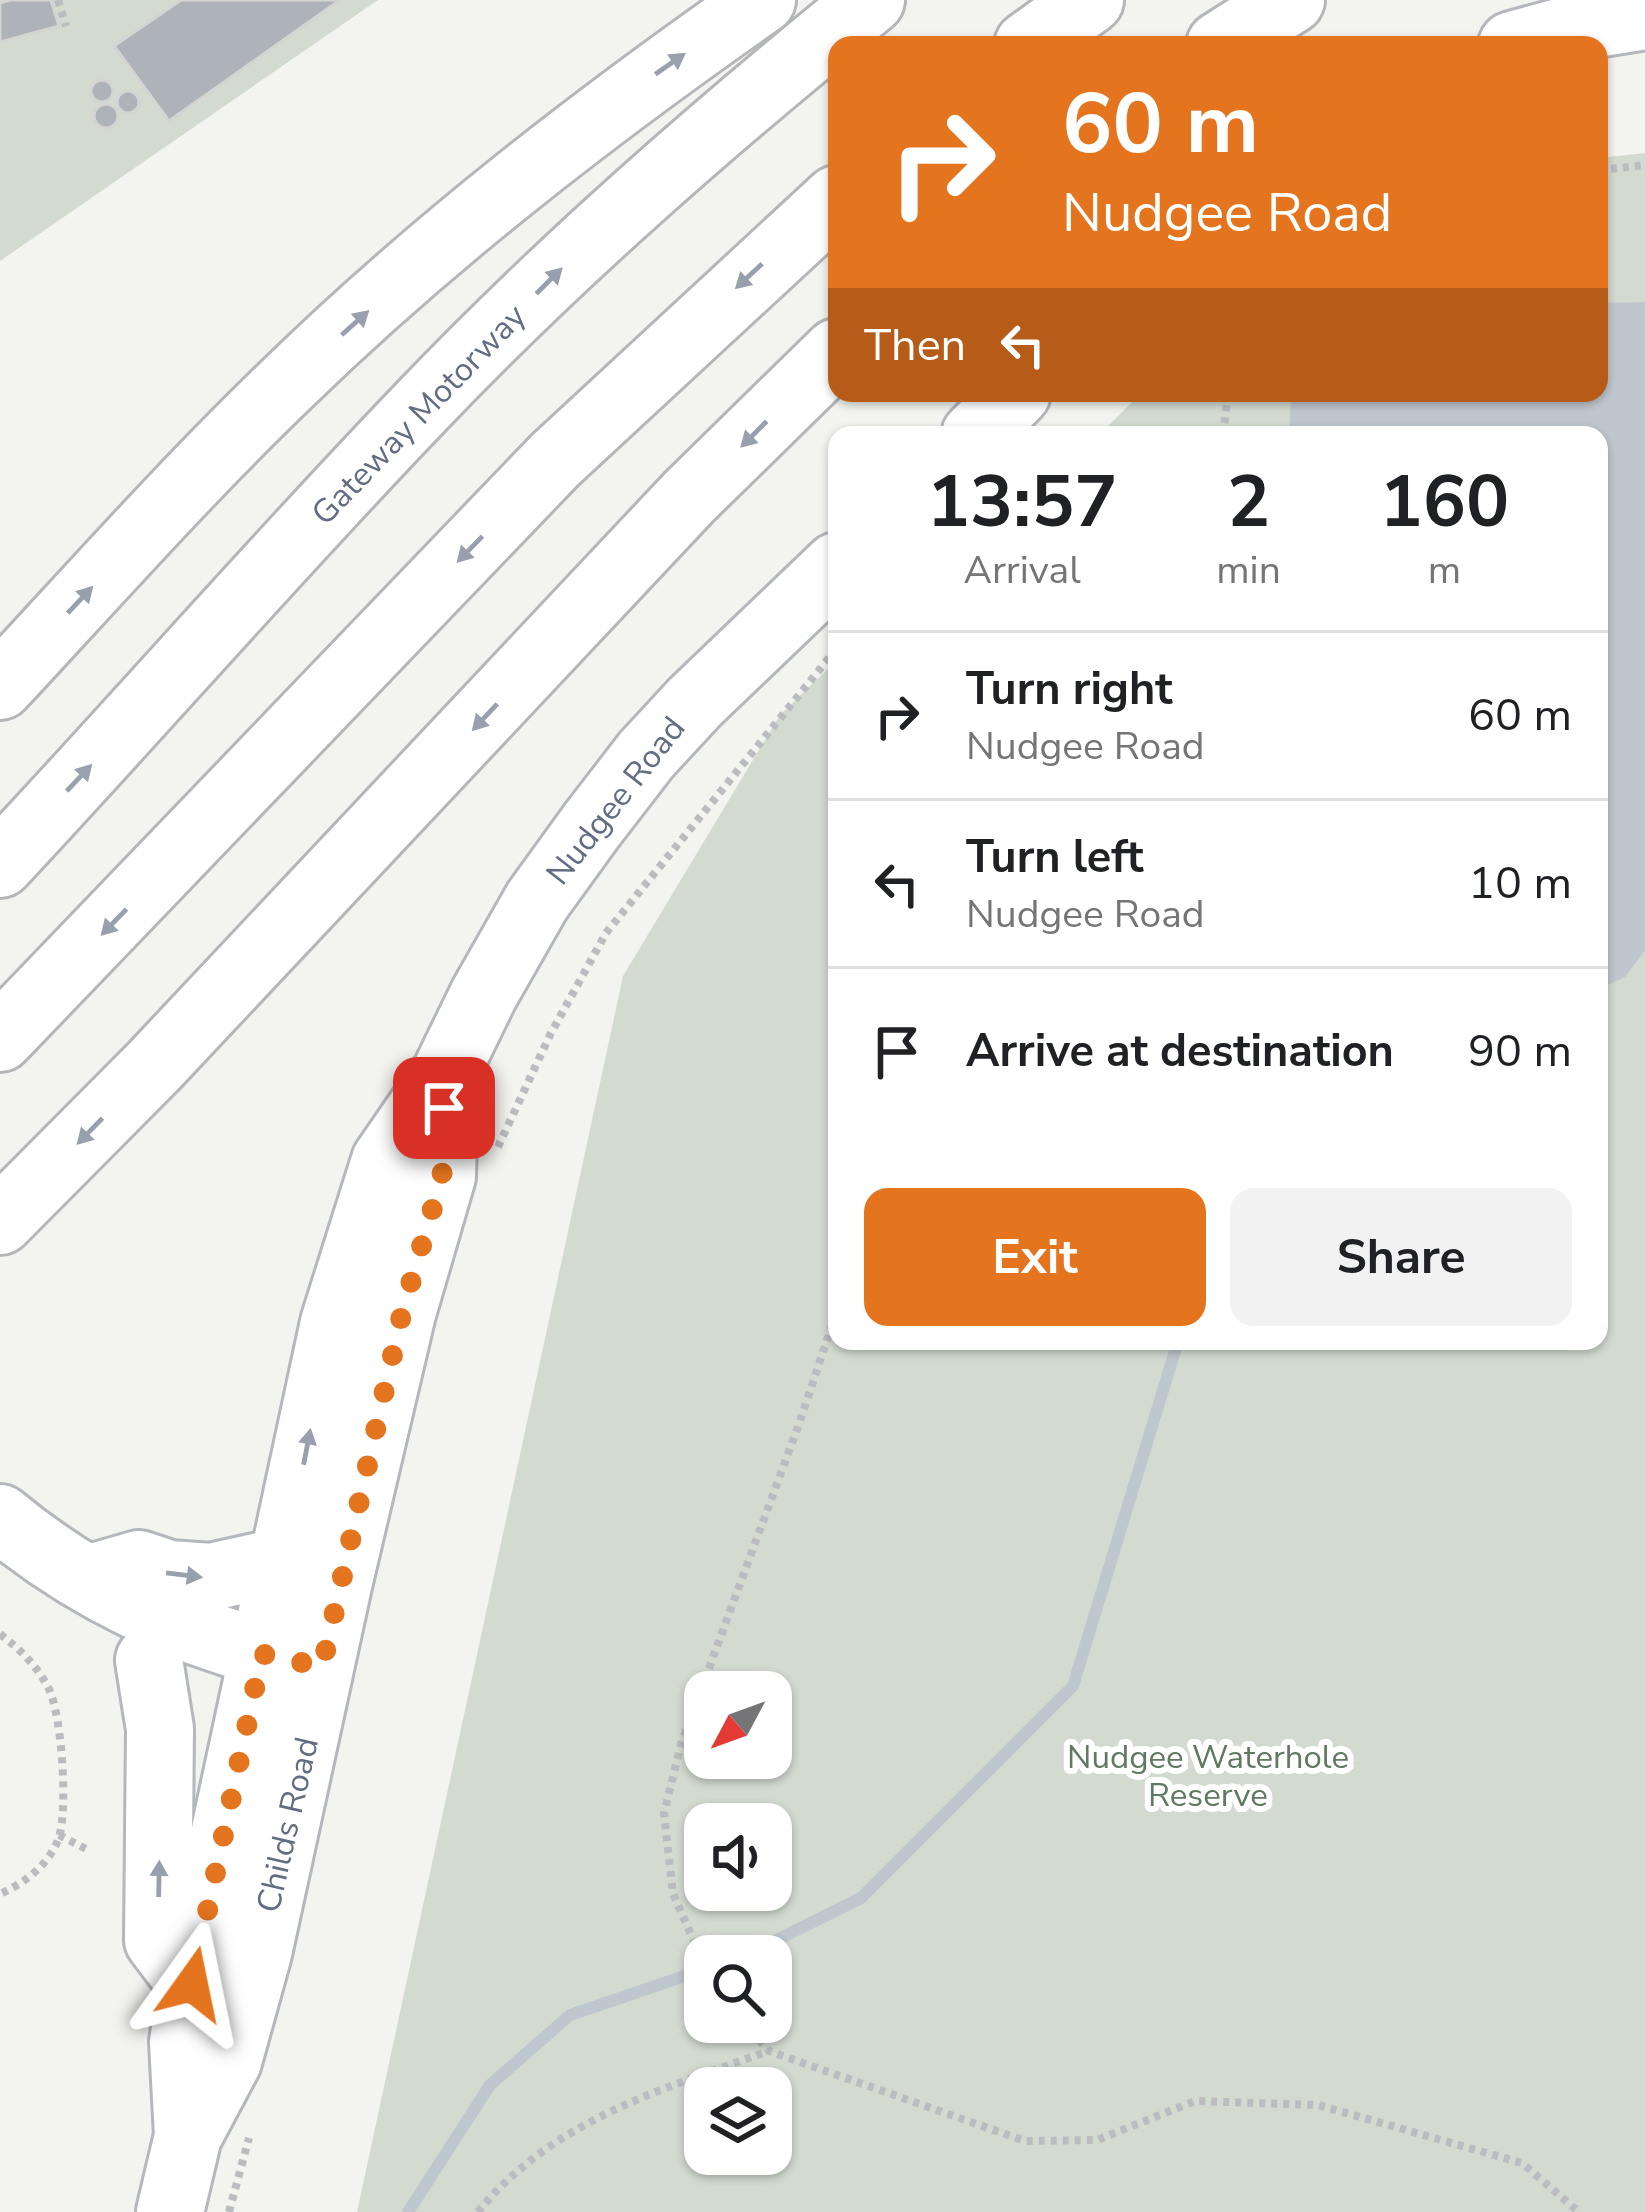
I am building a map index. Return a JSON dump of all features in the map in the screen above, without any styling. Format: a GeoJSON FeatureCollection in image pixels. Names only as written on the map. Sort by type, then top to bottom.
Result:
{"type":"FeatureCollection","features":[{"type":"Feature","properties":{"kind":"main road"},"geometry":{"type":"LineString","coordinates":[[0,686],[290,381],[515,184],[642,84],[762,0]]}},
{"type":"Feature","properties":{"kind":"main road","name":"Gateway Motorway"},"geometry":{"type":"LineString","coordinates":[[0,864],[420,407],[614,220],[743,104],[871,0]]}},
{"type":"Feature","properties":{"kind":"main road"},"geometry":{"type":"LineString","coordinates":[[1040,36],[1090,0]]}},
{"type":"Feature","properties":{"kind":"main road"},"geometry":{"type":"LineString","coordinates":[[1234,36],[1291,0]]}},
{"type":"Feature","properties":{"kind":"main road"},"geometry":{"type":"LineString","coordinates":[[1545,36],[1645,16]]}},
{"type":"Feature","properties":{"kind":"main road"},"geometry":{"type":"LineString","coordinates":[[0,1038],[555,460],[828,207]]}},
{"type":"Feature","properties":{"kind":"main road"},"geometry":{"type":"LineString","coordinates":[[0,1220],[154,1066],[689,497],[828,361]]}},
{"type":"Feature","properties":{"kind":"main road"},"geometry":{"type":"LineString","coordinates":[[984,426],[1008,402]]}},
{"type":"Feature","properties":{"kind":"main road","name":"Nudgee Road"},"geometry":{"type":"LineString","coordinates":[[287,1684],[283,1561],[329,1340],[386,1161],[445,1074],[537,902],[633,772],[695,702],[828,575]]}},
{"type":"Feature","properties":{"kind":"main road","name":"Nudgee Road"},"geometry":{"type":"LineString","coordinates":[[287,1684],[442,1176],[445,1074]]}},
{"type":"Feature","properties":{"kind":"main road"},"geometry":{"type":"LineString","coordinates":[[0,1518],[87,1579],[287,1684]]}},
{"type":"Feature","properties":{"kind":"main road"},"geometry":{"type":"LineString","coordinates":[[87,1579],[139,1564],[189,1578],[283,1561]]}},
{"type":"Feature","properties":{"kind":"main road"},"geometry":{"type":"LineString","coordinates":[[0,1568],[99,1634],[149,1660],[287,1684]]}},
{"type":"Feature","properties":{"kind":"main road"},"geometry":{"type":"LineString","coordinates":[[149,1660],[160,1729],[158,1940],[192,1984]]}},
{"type":"Feature","properties":{"kind":"main road","name":"Childs Road"},"geometry":{"type":"LineString","coordinates":[[188,2136],[183,2042],[192,1984],[287,1684]]}},
{"type":"Feature","properties":{"kind":"main road","name":"Childs Road"},"geometry":{"type":"LineString","coordinates":[[170,2212],[188,2136],[228,2061],[258,1953],[287,1684]]}},
{"type":"Feature","properties":{"kind":"path"},"geometry":{"type":"LineString","coordinates":[[58,0],[65,26]]}},
{"type":"Feature","properties":{"kind":"path"},"geometry":{"type":"LineString","coordinates":[[1608,169],[1645,165]]}},
{"type":"Feature","properties":{"kind":"path"},"geometry":{"type":"LineString","coordinates":[[492,1167],[514,1108],[606,933],[828,659]]}},
{"type":"Feature","properties":{"kind":"path"},"geometry":{"type":"LineString","coordinates":[[691,1935],[673,1894],[664,1813],[681,1744],[828,1336]]}},
{"type":"Feature","properties":{"kind":"path"},"geometry":{"type":"LineString","coordinates":[[0,1634],[39,1672],[58,1716],[62,1768],[59,1835],[36,1871],[0,1894]]}},
{"type":"Feature","properties":{"kind":"path"},"geometry":{"type":"LineString","coordinates":[[59,1835],[86,1849]]}},
{"type":"Feature","properties":{"kind":"path"},"geometry":{"type":"LineString","coordinates":[[762,2043],[769,2051],[1025,2141],[1097,2140],[1195,2101],[1318,2105],[1522,2163],[1579,2212]]}},
{"type":"Feature","properties":{"kind":"path"},"geometry":{"type":"LineString","coordinates":[[478,2212],[565,2133],[643,2096],[769,2051]]}},
{"type":"Feature","properties":{"kind":"path"},"geometry":{"type":"LineString","coordinates":[[229,2212],[252,2129]]}},
{"type":"Feature","properties":{"kind":"green space"},"geometry":{"type":"Polygon","coordinates":[[[0,0],[378,0],[0,261],[0,0]]]}},
{"type":"Feature","properties":{"kind":"green space","name":"Nudgee Waterhole Reserve"},"geometry":{"type":"Polygon","coordinates":[[[1645,153],[1645,2212],[357,2212],[623,976],[780,715],[828,669],[828,1350],[1608,1350],[1608,426],[1108,426],[1132,402],[1608,402],[1608,157],[1645,153]]]}},
{"type":"Feature","properties":{"kind":"shaded area"},"geometry":{"type":"Polygon","coordinates":[[[1645,302],[1645,950],[1625,977],[1608,985],[1608,426],[1289,426],[1291,402],[1608,402],[1608,303],[1645,302]]]}},
{"type":"Feature","properties":{"kind":"building"},"geometry":{"type":"Polygon","coordinates":[[[51,0],[59,26],[0,42],[0,3],[51,0]]]}},
{"type":"Feature","properties":{"kind":"building"},"geometry":{"type":"Polygon","coordinates":[[[181,0],[340,0],[169,121],[114,46],[181,0]]]}},
{"type":"Feature","properties":{"kind":"building"},"geometry":{"type":"Polygon","coordinates":[[[102,80],[113,91],[102,102],[91,91],[102,80]]]}},
{"type":"Feature","properties":{"kind":"building"},"geometry":{"type":"Polygon","coordinates":[[[128,91],[139,102],[128,113],[117,102],[128,91]]]}},
{"type":"Feature","properties":{"kind":"building"},"geometry":{"type":"Polygon","coordinates":[[[106,104],[115,107],[115,125],[106,128],[97,125],[94,116],[97,107],[106,104]]]}},
{"type":"Feature","properties":{"kind":"waterway"},"geometry":{"type":"LineString","coordinates":[[786,1935],[861,1898],[1073,1686],[1175,1350]]}},
{"type":"Feature","properties":{"kind":"waterway"},"geometry":{"type":"LineString","coordinates":[[408,2212],[490,2085],[570,2015],[684,1976]]}},
{"type":"Feature","properties":{"kind":"route"},"geometry":{"type":"LineString","coordinates":[[192,1984],[262,1654],[322,1667],[402,1313],[442,1176],[444,1108]]}}]}
